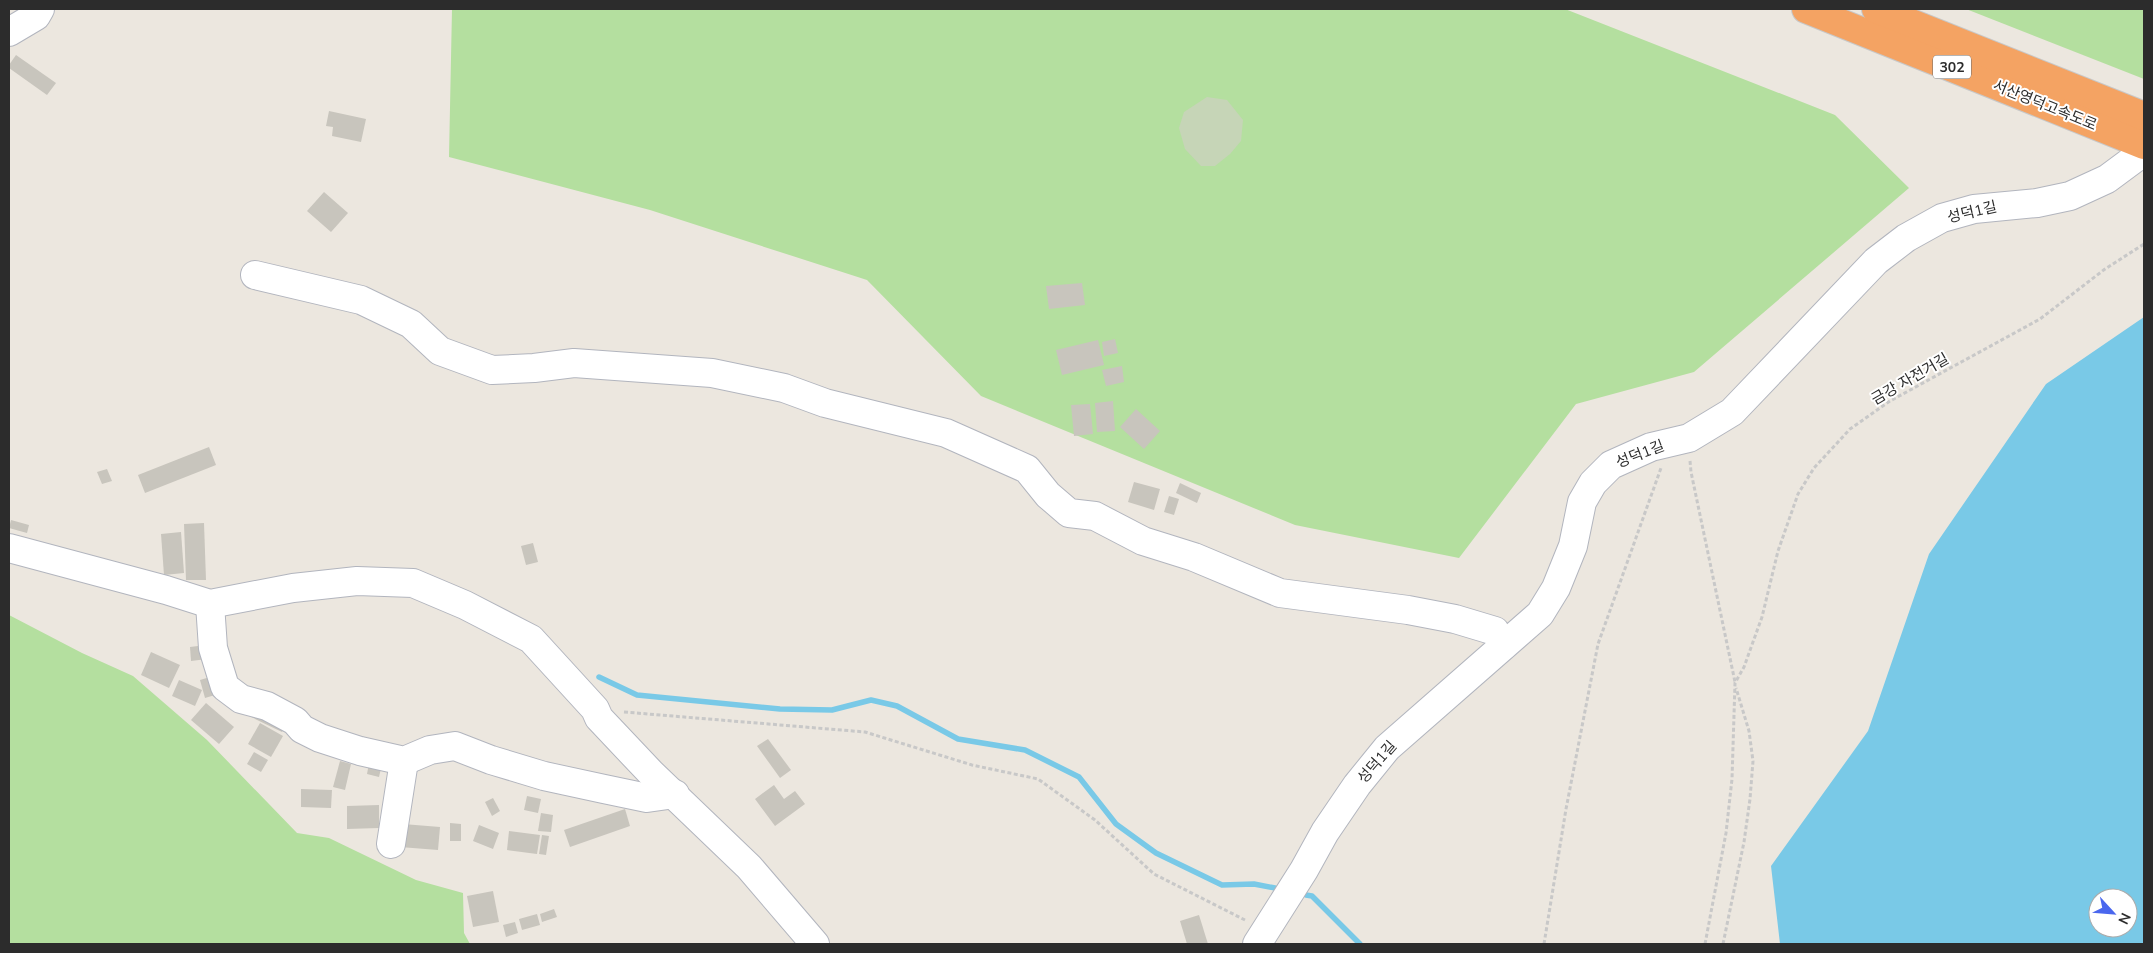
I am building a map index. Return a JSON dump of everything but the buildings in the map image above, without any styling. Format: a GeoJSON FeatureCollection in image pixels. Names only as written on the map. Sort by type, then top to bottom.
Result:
{"type":"FeatureCollection","features":[{"type":"Feature","properties":{"kind":"highway","name":"서산영덕고속도로"},"geometry":{"type":"LineString","coordinates":[[1806,9],[2097,126],[2144,147]]}},
{"type":"Feature","properties":{"kind":"highway","name":"서산영덕고속도로"},"geometry":{"type":"LineString","coordinates":[[1876,9],[2144,116]]}},
{"type":"Feature","properties":{"kind":"street"},"geometry":{"type":"LineString","coordinates":[[9,32],[36,16],[40,9]]}},
{"type":"Feature","properties":{"kind":"street","name":"성덕1길"},"geometry":{"type":"LineString","coordinates":[[1261,938],[1304,870],[1325,832],[1357,785],[1387,748],[1540,614],[1556,588],[1573,546],[1582,502],[1593,483],[1611,465],[1651,447],[1679,440],[1732,412],[1876,261],[1906,238],[1942,218],[1974,209],[2037,203],[2070,196],[2107,178],[2134,159],[2144,147]]}},
{"type":"Feature","properties":{"kind":"street"},"geometry":{"type":"LineString","coordinates":[[255,275],[361,300],[411,324],[440,351],[492,370],[534,368],[574,363],[712,373],[784,388],[825,403],[946,433],[1027,468],[1048,495],[1068,513],[1095,516],[1143,541],[1194,557],[1280,593],[1408,610],[1455,619],[1495,632],[1503,646]]}},
{"type":"Feature","properties":{"kind":"street"},"geometry":{"type":"LineString","coordinates":[[9,548],[166,590],[210,604],[293,588],[357,581],[413,583],[464,604],[531,639],[595,709],[599,718],[651,773],[749,867],[815,944]]}},
{"type":"Feature","properties":{"kind":"street"},"geometry":{"type":"LineString","coordinates":[[210,604],[213,648],[225,687],[241,699],[267,706],[295,721],[302,729],[320,738],[360,751],[404,761],[430,750],[455,746],[491,760],[544,776],[647,798],[675,794]]}},
{"type":"Feature","properties":{"kind":"street"},"geometry":{"type":"LineString","coordinates":[[391,844],[404,761]]}},
{"type":"Feature","properties":{"kind":"path","name":"금강 자전거길"},"geometry":{"type":"LineString","coordinates":[[1735,683],[1744,667],[1762,616],[1778,551],[1798,494],[1814,468],[1850,430],[1890,400],[2040,319],[2105,269],[2144,244]]}},
{"type":"Feature","properties":{"kind":"path"},"geometry":{"type":"LineString","coordinates":[[1679,440],[1691,472],[1735,683],[1749,731],[1753,761],[1744,842],[1723,944]]}},
{"type":"Feature","properties":{"kind":"path"},"geometry":{"type":"LineString","coordinates":[[1544,944],[1566,809],[1598,644],[1679,440]]}},
{"type":"Feature","properties":{"kind":"path"},"geometry":{"type":"LineString","coordinates":[[1704,944],[1726,833],[1731,788],[1735,683]]}},
{"type":"Feature","properties":{"kind":"path"},"geometry":{"type":"LineString","coordinates":[[595,709],[865,732],[972,765],[1038,779],[1095,820],[1154,874],[1261,938]]}},
{"type":"Feature","properties":{"kind":"green space"},"geometry":{"type":"Polygon","coordinates":[[[452,9],[1565,9],[1835,115],[1909,188],[1694,372],[1576,404],[1459,558],[1295,525],[981,396],[867,280],[650,210],[449,157],[452,9]]]}},
{"type":"Feature","properties":{"kind":"green space"},"geometry":{"type":"Polygon","coordinates":[[[1966,9],[2144,9],[2144,79],[1966,9]]]}},
{"type":"Feature","properties":{"kind":"green space"},"geometry":{"type":"Polygon","coordinates":[[[1207,97],[1227,100],[1243,120],[1241,141],[1230,154],[1215,166],[1201,166],[1185,149],[1179,128],[1184,112],[1207,97]]]}},
{"type":"Feature","properties":{"kind":"green space"},"geometry":{"type":"Polygon","coordinates":[[[9,615],[82,653],[133,676],[207,740],[297,833],[329,838],[416,880],[463,893],[464,933],[470,944],[9,944],[9,615]]]}},
{"type":"Feature","properties":{"kind":"water"},"geometry":{"type":"Polygon","coordinates":[[[2144,317],[2144,944],[1780,944],[1771,866],[1868,731],[1929,554],[2046,384],[2144,317]]]}},
{"type":"Feature","properties":{"kind":"waterway"},"geometry":{"type":"LineString","coordinates":[[599,677],[637,695],[780,709],[832,710],[871,700],[897,706],[958,739],[1025,750],[1079,777],[1116,824],[1156,853],[1222,885],[1254,884],[1275,888]]}},
{"type":"Feature","properties":{"kind":"waterway"},"geometry":{"type":"LineString","coordinates":[[1306,895],[1312,896],[1360,944]]}}]}
